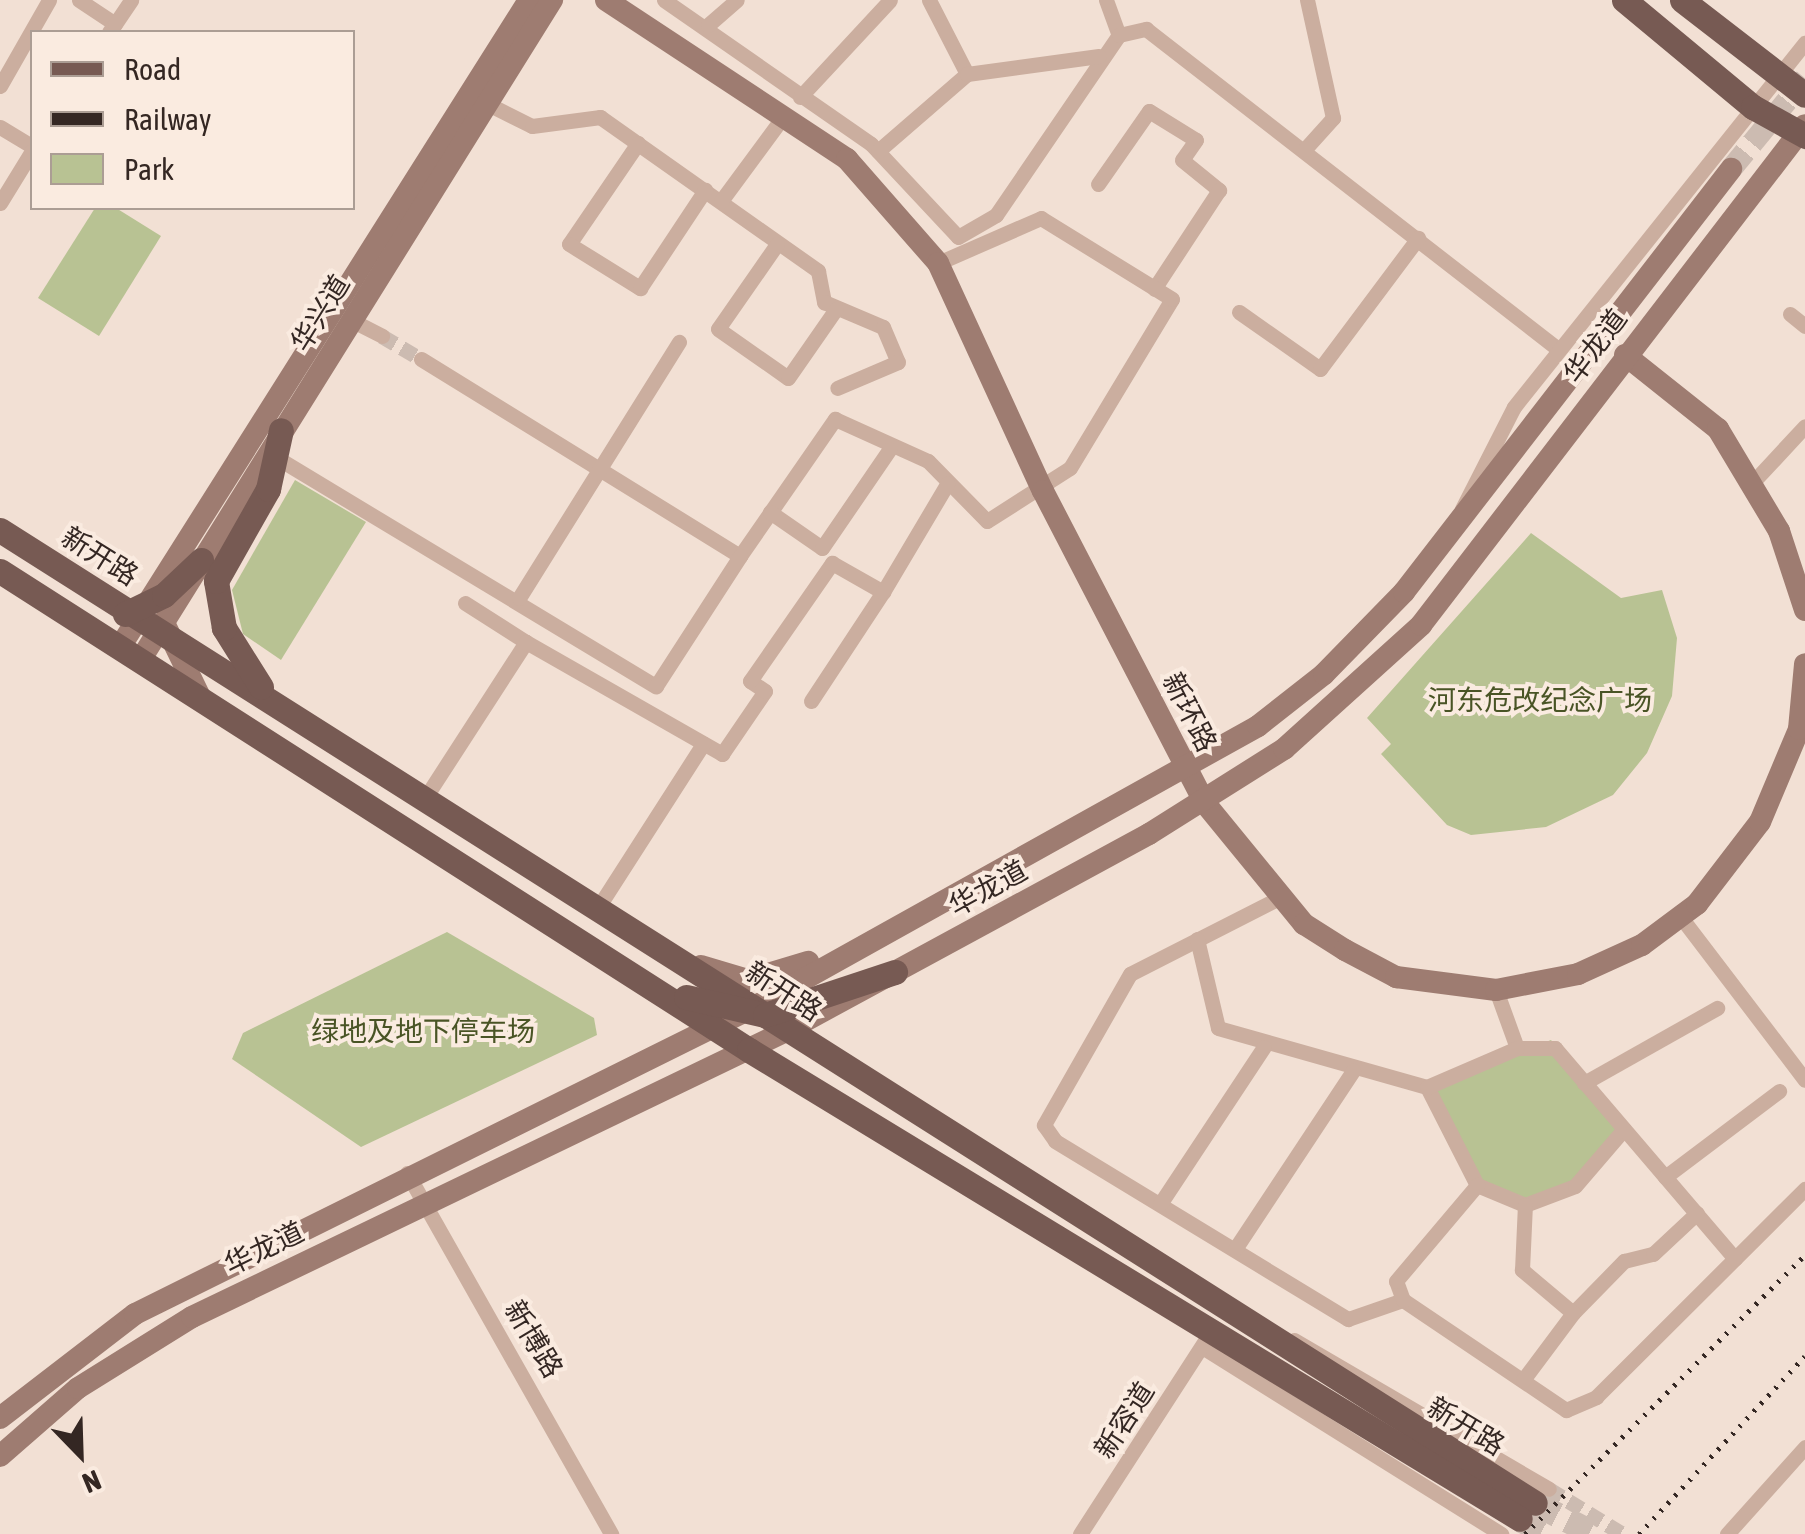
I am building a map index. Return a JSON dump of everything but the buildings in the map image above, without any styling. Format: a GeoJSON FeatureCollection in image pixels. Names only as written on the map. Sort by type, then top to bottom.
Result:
{"type":"FeatureCollection","features":[{"type":"Feature","properties":{"kind":"main road"},"geometry":{"type":"LineString","coordinates":[[533,5],[568,0]]}},
{"type":"Feature","properties":{"kind":"main road","name":"新环路"},"geometry":{"type":"LineString","coordinates":[[606,0],[847,159],[938,262],[1043,491],[1204,802],[1304,924],[1396,977],[1496,990],[1578,974],[1680,916],[1760,822],[1798,730],[1805,664]]}},
{"type":"Feature","properties":{"kind":"main road"},"geometry":{"type":"LineString","coordinates":[[1624,0],[1753,107],[1803,133]]}},
{"type":"Feature","properties":{"kind":"main road"},"geometry":{"type":"LineString","coordinates":[[1682,0],[1777,78],[1805,95]]}},
{"type":"Feature","properties":{"kind":"main road","name":"华兴道"},"geometry":{"type":"LineString","coordinates":[[192,554],[275,447],[486,103],[533,5]]}},
{"type":"Feature","properties":{"kind":"main road","name":"华兴道"},"geometry":{"type":"LineString","coordinates":[[192,554],[533,5]]}},
{"type":"Feature","properties":{"kind":"main road","name":"华龙道"},"geometry":{"type":"LineString","coordinates":[[0,1456],[150,1340],[788,1030],[1204,802],[1284,749],[1395,652],[1625,354],[1803,133]]}},
{"type":"Feature","properties":{"kind":"main road"},"geometry":{"type":"LineString","coordinates":[[640,980],[754,1012],[1188,772],[1324,674],[1458,524],[1731,169]]}},
{"type":"Feature","properties":{"kind":"main road"},"geometry":{"type":"LineString","coordinates":[[1625,354],[1718,429],[1753,482],[1805,610]]}},
{"type":"Feature","properties":{"kind":"main road"},"geometry":{"type":"LineString","coordinates":[[275,447],[221,566],[216,597],[240,658],[279,705]]}},
{"type":"Feature","properties":{"kind":"main road","name":"新开路"},"geometry":{"type":"LineString","coordinates":[[0,530],[154,616],[279,705],[599,906],[754,1012],[1269,1332],[1526,1511]]}},
{"type":"Feature","properties":{"kind":"main road"},"geometry":{"type":"LineString","coordinates":[[130,653],[192,554]]}},
{"type":"Feature","properties":{"kind":"main road","name":"新开路"},"geometry":{"type":"LineString","coordinates":[[0,571],[1206,1340],[1526,1511]]}},
{"type":"Feature","properties":{"kind":"main road"},"geometry":{"type":"LineString","coordinates":[[66,612],[154,616]]}},
{"type":"Feature","properties":{"kind":"main road"},"geometry":{"type":"LineString","coordinates":[[154,616],[200,698]]}},
{"type":"Feature","properties":{"kind":"main road"},"geometry":{"type":"LineString","coordinates":[[669,952],[730,977],[768,978],[946,890],[1011,870]]}},
{"type":"Feature","properties":{"kind":"main road"},"geometry":{"type":"LineString","coordinates":[[0,1418],[135,1314],[407,1173],[715,1028],[754,1012],[896,972]]}},
{"type":"Feature","properties":{"kind":"street"},"geometry":{"type":"LineString","coordinates":[[32,30],[49,0]]}},
{"type":"Feature","properties":{"kind":"street"},"geometry":{"type":"LineString","coordinates":[[78,0],[112,28],[132,0]]}},
{"type":"Feature","properties":{"kind":"street"},"geometry":{"type":"LineString","coordinates":[[664,0],[708,25],[878,151],[958,237],[996,215],[1099,56],[1119,35],[1146,29],[1558,348]]}},
{"type":"Feature","properties":{"kind":"street"},"geometry":{"type":"LineString","coordinates":[[708,25],[736,0]]}},
{"type":"Feature","properties":{"kind":"street"},"geometry":{"type":"LineString","coordinates":[[801,96],[890,0]]}},
{"type":"Feature","properties":{"kind":"street"},"geometry":{"type":"LineString","coordinates":[[929,0],[967,74]]}},
{"type":"Feature","properties":{"kind":"street"},"geometry":{"type":"LineString","coordinates":[[1106,0],[1119,35]]}},
{"type":"Feature","properties":{"kind":"street"},"geometry":{"type":"LineString","coordinates":[[1305,149],[1333,118],[1307,0]]}},
{"type":"Feature","properties":{"kind":"street"},"geometry":{"type":"LineString","coordinates":[[0,86],[30,33]]}},
{"type":"Feature","properties":{"kind":"street"},"geometry":{"type":"LineString","coordinates":[[1458,524],[1471,480],[1558,348],[1805,43]]}},
{"type":"Feature","properties":{"kind":"street"},"geometry":{"type":"LineString","coordinates":[[878,151],[967,74],[1099,56]]}},
{"type":"Feature","properties":{"kind":"street"},"geometry":{"type":"LineString","coordinates":[[486,103],[532,126],[600,117],[818,272],[824,302],[883,327],[898,362],[837,388]]}},
{"type":"Feature","properties":{"kind":"street"},"geometry":{"type":"LineString","coordinates":[[1098,184],[1149,111],[1196,140],[1182,160],[1219,190],[1154,288]]}},
{"type":"Feature","properties":{"kind":"street"},"geometry":{"type":"LineString","coordinates":[[722,201],[783,117]]}},
{"type":"Feature","properties":{"kind":"street"},"geometry":{"type":"LineString","coordinates":[[0,127],[30,147]]}},
{"type":"Feature","properties":{"kind":"street"},"geometry":{"type":"LineString","coordinates":[[638,143],[570,244],[640,288],[705,190]]}},
{"type":"Feature","properties":{"kind":"street"},"geometry":{"type":"LineString","coordinates":[[0,203],[30,151]]}},
{"type":"Feature","properties":{"kind":"street"},"geometry":{"type":"LineString","coordinates":[[275,447],[656,686],[835,419],[889,450],[928,461],[987,521],[1043,491],[1070,468],[1172,298],[1041,218],[938,262]]}},
{"type":"Feature","properties":{"kind":"street"},"geometry":{"type":"LineString","coordinates":[[1239,312],[1320,369],[1418,238]]}},
{"type":"Feature","properties":{"kind":"street"},"geometry":{"type":"LineString","coordinates":[[778,244],[718,329],[788,378],[836,309]]}},
{"type":"Feature","properties":{"kind":"street"},"geometry":{"type":"LineString","coordinates":[[1790,314],[1805,326]]}},
{"type":"Feature","properties":{"kind":"street"},"geometry":{"type":"LineString","coordinates":[[351,320],[382,336]]}},
{"type":"Feature","properties":{"kind":"street"},"geometry":{"type":"LineString","coordinates":[[519,598],[679,342]]}},
{"type":"Feature","properties":{"kind":"street"},"geometry":{"type":"LineString","coordinates":[[421,359],[740,556]]}},
{"type":"Feature","properties":{"kind":"street"},"geometry":{"type":"LineString","coordinates":[[1753,482],[1805,426]]}},
{"type":"Feature","properties":{"kind":"street"},"geometry":{"type":"LineString","coordinates":[[770,512],[822,548],[889,450]]}},
{"type":"Feature","properties":{"kind":"street"},"geometry":{"type":"LineString","coordinates":[[811,701],[883,592],[946,484]]}},
{"type":"Feature","properties":{"kind":"street"},"geometry":{"type":"LineString","coordinates":[[465,603],[722,754],[766,691],[750,682],[832,563],[883,592]]}},
{"type":"Feature","properties":{"kind":"street"},"geometry":{"type":"LineString","coordinates":[[425,798],[526,642]]}},
{"type":"Feature","properties":{"kind":"street"},"geometry":{"type":"LineString","coordinates":[[599,906],[702,744]]}},
{"type":"Feature","properties":{"kind":"street"},"geometry":{"type":"LineString","coordinates":[[1281,897],[1130,974],[1046,1108],[1056,1142],[1348,1320],[1403,1300]]}},
{"type":"Feature","properties":{"kind":"street"},"geometry":{"type":"LineString","coordinates":[[1680,916],[1805,1080]]}},
{"type":"Feature","properties":{"kind":"street"},"geometry":{"type":"LineString","coordinates":[[1197,939],[1218,1028],[1264,1047],[1427,1087],[1518,1048],[1555,1048],[1735,1258]]}},
{"type":"Feature","properties":{"kind":"street"},"geometry":{"type":"LineString","coordinates":[[1496,990],[1518,1048]]}},
{"type":"Feature","properties":{"kind":"street"},"geometry":{"type":"LineString","coordinates":[[1584,1082],[1717,1008]]}},
{"type":"Feature","properties":{"kind":"street"},"geometry":{"type":"LineString","coordinates":[[1160,1204],[1264,1047]]}},
{"type":"Feature","properties":{"kind":"street"},"geometry":{"type":"LineString","coordinates":[[1235,1250],[1353,1071]]}},
{"type":"Feature","properties":{"kind":"street"},"geometry":{"type":"LineString","coordinates":[[1427,1087],[1477,1185],[1526,1204],[1575,1186],[1624,1129]]}},
{"type":"Feature","properties":{"kind":"street"},"geometry":{"type":"LineString","coordinates":[[1665,1177],[1780,1092]]}},
{"type":"Feature","properties":{"kind":"street","name":"新博路"},"geometry":{"type":"LineString","coordinates":[[407,1173],[611,1534]]}},
{"type":"Feature","properties":{"kind":"street"},"geometry":{"type":"LineString","coordinates":[[1477,1185],[1396,1281],[1403,1300],[1566,1410],[1596,1397],[1805,1188]]}},
{"type":"Feature","properties":{"kind":"street"},"geometry":{"type":"LineString","coordinates":[[1526,1204],[1522,1270],[1573,1313]]}},
{"type":"Feature","properties":{"kind":"street"},"geometry":{"type":"LineString","coordinates":[[1523,1380],[1573,1313],[1624,1261],[1653,1254],[1697,1214]]}},
{"type":"Feature","properties":{"kind":"street","name":"新容道"},"geometry":{"type":"LineString","coordinates":[[1080,1534],[1206,1340]]}},
{"type":"Feature","properties":{"kind":"street"},"geometry":{"type":"LineString","coordinates":[[1727,1534],[1805,1447]]}},
{"type":"Feature","properties":{"kind":"green space"},"geometry":{"type":"Polygon","coordinates":[[[94,210],[119,210],[161,236],[99,336],[38,298],[94,210]]]}},
{"type":"Feature","properties":{"kind":"green space"},"geometry":{"type":"Polygon","coordinates":[[[295,480],[366,522],[281,660],[243,634],[232,590],[295,480]]]}},
{"type":"Feature","properties":{"kind":"green space","name":"河东危改纪念广场"},"geometry":{"type":"Polygon","coordinates":[[[1531,533],[1621,598],[1662,590],[1677,638],[1672,696],[1647,753],[1613,795],[1546,827],[1471,835],[1447,825],[1381,754],[1391,744],[1367,718],[1531,533]]]}},
{"type":"Feature","properties":{"kind":"green space","name":"绿地及地下停车场"},"geometry":{"type":"Polygon","coordinates":[[[447,932],[594,1018],[597,1035],[361,1147],[232,1059],[243,1033],[447,932]]]}},
{"type":"Feature","properties":{"kind":"green space"},"geometry":{"type":"Polygon","coordinates":[[[1551,1040],[1618,1130],[1581,1182],[1526,1206],[1476,1185],[1431,1088],[1551,1040]]]}},
{"type":"Feature","properties":{"kind":"tunnel"},"geometry":{"type":"LineString","coordinates":[[1731,169],[1805,79]]}},
{"type":"Feature","properties":{"kind":"tunnel"},"geometry":{"type":"LineString","coordinates":[[382,336],[421,359]]}},
{"type":"Feature","properties":{"kind":"tunnel"},"geometry":{"type":"LineString","coordinates":[[1549,1489],[1623,1534]]}},
{"type":"Feature","properties":{"kind":"tunnel"},"geometry":{"type":"LineString","coordinates":[[1535,1503],[1595,1534]]}},
{"type":"Feature","properties":{"kind":"tunnel"},"geometry":{"type":"LineString","coordinates":[[1520,1519],[1550,1534]]}},
{"type":"Feature","properties":{"kind":"railway"},"geometry":{"type":"LineString","coordinates":[[1525,1534],[1805,1255]]}},
{"type":"Feature","properties":{"kind":"railway"},"geometry":{"type":"LineString","coordinates":[[1639,1534],[1805,1356]]}}]}
